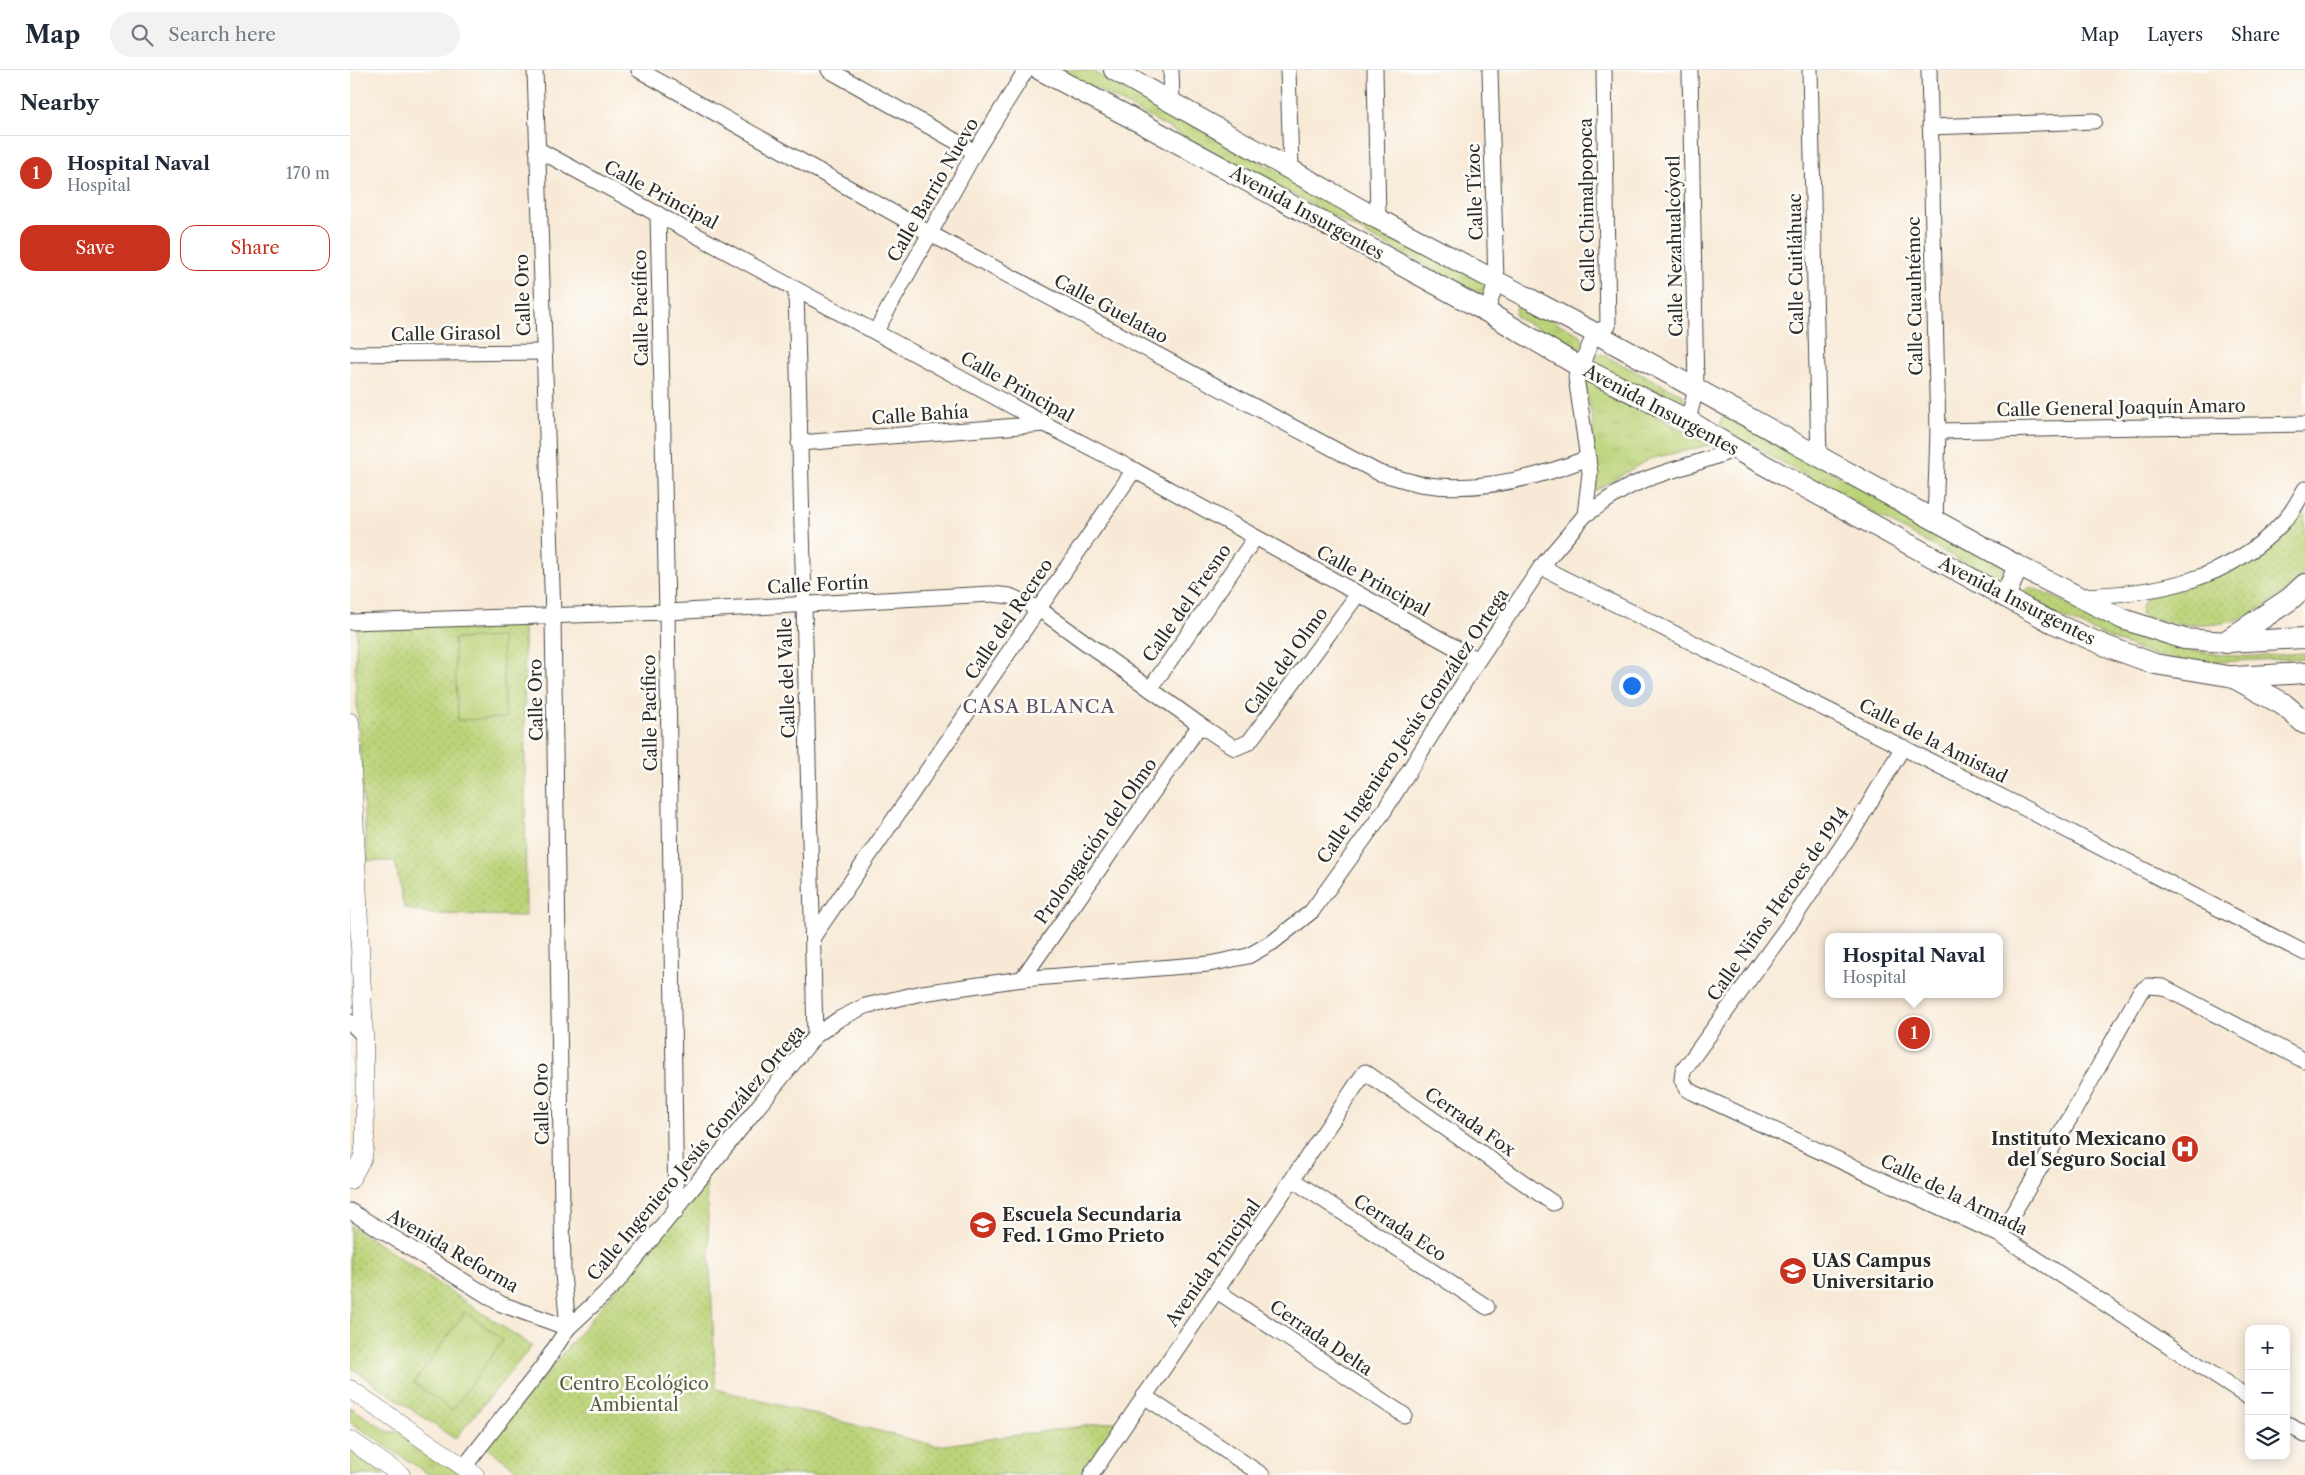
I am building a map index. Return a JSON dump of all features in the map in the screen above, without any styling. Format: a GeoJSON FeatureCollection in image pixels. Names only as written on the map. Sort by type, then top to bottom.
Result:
{"type":"FeatureCollection","features":[{"type":"Feature","properties":{"kind":"main road","name":"Avenida Insurgentes"},"geometry":{"type":"LineString","coordinates":[[1040,70],[1487,312],[1580,367],[1688,420],[1735,449],[2051,622],[2106,646],[2155,664],[2234,677],[2305,673]]}},
{"type":"Feature","properties":{"kind":"main road","name":"Avenida Insurgentes"},"geometry":{"type":"LineString","coordinates":[[1114,70],[1291,168],[1378,219],[1596,334],[2018,566],[2123,619],[2184,639],[2226,642],[2305,638]]}},
{"type":"Feature","properties":{"kind":"main road"},"geometry":{"type":"LineString","coordinates":[[2005,597],[2018,566]]}},
{"type":"Feature","properties":{"kind":"main road"},"geometry":{"type":"LineString","coordinates":[[2226,642],[2290,599],[2305,586]]}},
{"type":"Feature","properties":{"kind":"main road"},"geometry":{"type":"LineString","coordinates":[[2234,677],[2283,704],[2305,723]]}},
{"type":"Feature","properties":{"kind":"street","name":"Calle Oro"},"geometry":{"type":"LineString","coordinates":[[535,70],[553,616],[563,1264],[568,1328]]}},
{"type":"Feature","properties":{"kind":"street","name":"Calle Guelatao"},"geometry":{"type":"LineString","coordinates":[[639,70],[929,233],[1379,473],[1420,484],[1464,487],[1518,482],[1553,472],[1588,458]]}},
{"type":"Feature","properties":{"kind":"street"},"geometry":{"type":"LineString","coordinates":[[829,70],[975,152]]}},
{"type":"Feature","properties":{"kind":"street","name":"Calle Barrio Nuevo"},"geometry":{"type":"LineString","coordinates":[[876,331],[975,152],[1026,70]]}},
{"type":"Feature","properties":{"kind":"street"},"geometry":{"type":"LineString","coordinates":[[1171,70],[1172,102]]}},
{"type":"Feature","properties":{"kind":"street"},"geometry":{"type":"LineString","coordinates":[[1288,70],[1291,168]]}},
{"type":"Feature","properties":{"kind":"street"},"geometry":{"type":"LineString","coordinates":[[1374,70],[1378,219]]}},
{"type":"Feature","properties":{"kind":"street","name":"Calle Tízoc"},"geometry":{"type":"LineString","coordinates":[[1487,312],[1496,282],[1490,70]]}},
{"type":"Feature","properties":{"kind":"street","name":"Calle Chimalpopoca"},"geometry":{"type":"LineString","coordinates":[[1596,334],[1608,326],[1604,70]]}},
{"type":"Feature","properties":{"kind":"street","name":"Calle Nezahualcóyotl"},"geometry":{"type":"LineString","coordinates":[[1688,420],[1696,389],[1690,70]]}},
{"type":"Feature","properties":{"kind":"street","name":"Calle Cuitláhuac"},"geometry":{"type":"LineString","coordinates":[[1810,70],[1819,458]]}},
{"type":"Feature","properties":{"kind":"street","name":"Calle Cuauhtémoc"},"geometry":{"type":"LineString","coordinates":[[1929,70],[1938,430],[1935,521]]}},
{"type":"Feature","properties":{"kind":"street"},"geometry":{"type":"LineString","coordinates":[[1930,127],[2094,121]]}},
{"type":"Feature","properties":{"kind":"street","name":"Calle Principal"},"geometry":{"type":"LineString","coordinates":[[537,149],[1045,424],[1134,470],[1478,660]]}},
{"type":"Feature","properties":{"kind":"street","name":"Calle Pacífico"},"geometry":{"type":"LineString","coordinates":[[658,214],[667,612],[676,1212]]}},
{"type":"Feature","properties":{"kind":"street","name":"Calle del Valle"},"geometry":{"type":"LineString","coordinates":[[796,290],[815,1036]]}},
{"type":"Feature","properties":{"kind":"street"},"geometry":{"type":"LineString","coordinates":[[1585,515],[1590,473],[1576,377],[1596,334]]}},
{"type":"Feature","properties":{"kind":"street","name":"Calle Girasol"},"geometry":{"type":"LineString","coordinates":[[350,354],[543,352]]}},
{"type":"Feature","properties":{"kind":"street","name":"Calle Bahía"},"geometry":{"type":"LineString","coordinates":[[799,443],[1045,424]]}},
{"type":"Feature","properties":{"kind":"street","name":"Calle General Joaquín Amaro"},"geometry":{"type":"LineString","coordinates":[[1938,430],[2305,424]]}},
{"type":"Feature","properties":{"kind":"street","name":"Calle Ingeniero Jesús González Ortega"},"geometry":{"type":"LineString","coordinates":[[469,1471],[568,1328],[617,1282],[676,1212],[815,1036],[839,1019],[865,1006],[922,993],[1022,979],[1209,964],[1248,956],[1273,942],[1312,910],[1384,811],[1478,660],[1541,567],[1585,515],[1634,483],[1674,468],[1714,458],[1735,449]]}},
{"type":"Feature","properties":{"kind":"street","name":"Calle del Recreo"},"geometry":{"type":"LineString","coordinates":[[813,937],[1134,470]]}},
{"type":"Feature","properties":{"kind":"street","name":"Avenida Insurgentes"},"geometry":{"type":"LineString","coordinates":[[2079,596],[2124,595],[2160,589],[2193,579],[2226,565],[2260,543],[2285,520],[2305,489]]}},
{"type":"Feature","properties":{"kind":"street","name":"Calle del Fresno"},"geometry":{"type":"LineString","coordinates":[[1150,689],[1255,538]]}},
{"type":"Feature","properties":{"kind":"street","name":"Calle de la Amistad"},"geometry":{"type":"LineString","coordinates":[[1541,567],[1903,747],[2305,953]]}},
{"type":"Feature","properties":{"kind":"street","name":"Calle Fortín"},"geometry":{"type":"LineString","coordinates":[[350,622],[667,612],[991,594],[1010,596],[1039,609],[1235,748],[1241,746]]}},
{"type":"Feature","properties":{"kind":"street","name":"Calle del Olmo"},"geometry":{"type":"LineString","coordinates":[[1241,746],[1249,742],[1358,594]]}},
{"type":"Feature","properties":{"kind":"street"},"geometry":{"type":"LineString","coordinates":[[350,722],[364,1036],[364,1157],[350,1180]]}},
{"type":"Feature","properties":{"kind":"street","name":"Prolongación del Olmo"},"geometry":{"type":"LineString","coordinates":[[1022,979],[1200,725]]}},
{"type":"Feature","properties":{"kind":"street","name":"Calle Niños Heroes de 1914"},"geometry":{"type":"LineString","coordinates":[[1682,1080],[1683,1070],[1820,880],[1857,824],[1903,747]]}},
{"type":"Feature","properties":{"kind":"street"},"geometry":{"type":"LineString","coordinates":[[2000,1235],[2073,1113],[2140,992],[2148,986],[2163,987],[2305,1060]]}},
{"type":"Feature","properties":{"kind":"street"},"geometry":{"type":"LineString","coordinates":[[350,1022],[364,1036]]}},
{"type":"Feature","properties":{"kind":"street","name":"Avenida Principal"},"geometry":{"type":"LineString","coordinates":[[1091,1475],[1218,1291],[1365,1072]]}},
{"type":"Feature","properties":{"kind":"street","name":"Cerrada Fox"},"geometry":{"type":"LineString","coordinates":[[1365,1072],[1553,1203]]}},
{"type":"Feature","properties":{"kind":"street","name":"Calle de la Armada"},"geometry":{"type":"LineString","coordinates":[[1682,1080],[1688,1090],[2000,1235],[2245,1395]]}},
{"type":"Feature","properties":{"kind":"street","name":"Cerrada Eco"},"geometry":{"type":"LineString","coordinates":[[1293,1180],[1487,1307]]}},
{"type":"Feature","properties":{"kind":"street","name":"Avenida Reforma"},"geometry":{"type":"LineString","coordinates":[[350,1211],[501,1304],[568,1328]]}},
{"type":"Feature","properties":{"kind":"street","name":"Cerrada Delta"},"geometry":{"type":"LineString","coordinates":[[1218,1291],[1404,1415]]}},
{"type":"Feature","properties":{"kind":"street"},"geometry":{"type":"LineString","coordinates":[[350,1389],[469,1471]]}},
{"type":"Feature","properties":{"kind":"street"},"geometry":{"type":"LineString","coordinates":[[1144,1396],[1262,1475]]}},
{"type":"Feature","properties":{"kind":"street"},"geometry":{"type":"LineString","coordinates":[[2290,1426],[2305,1435]]}},
{"type":"Feature","properties":{"kind":"street"},"geometry":{"type":"LineString","coordinates":[[350,1440],[401,1475]]}},
{"type":"Feature","properties":{"kind":"green space"},"geometry":{"type":"Polygon","coordinates":[[[1061,70],[1089,70],[1487,283],[1487,295],[1483,296],[1472,291],[1061,70]]]}},
{"type":"Feature","properties":{"kind":"green space"},"geometry":{"type":"Polygon","coordinates":[[[1522,305],[1581,335],[1583,343],[1579,349],[1517,318],[1515,314],[1516,308],[1522,305]]]}},
{"type":"Feature","properties":{"kind":"green space"},"geometry":{"type":"Polygon","coordinates":[[[1601,354],[1683,395],[1685,405],[1682,409],[1595,366],[1594,362],[1597,355],[1601,354]]]}},
{"type":"Feature","properties":{"kind":"green space"},"geometry":{"type":"Polygon","coordinates":[[[1583,376],[1710,445],[1649,459],[1595,491],[1593,421],[1583,376]]]}},
{"type":"Feature","properties":{"kind":"green space"},"geometry":{"type":"Polygon","coordinates":[[[1727,415],[2003,565],[2003,575],[1991,578],[1720,428],[1722,417],[1727,415]]]}},
{"type":"Feature","properties":{"kind":"green space"},"geometry":{"type":"Polygon","coordinates":[[[2305,497],[2305,572],[2300,579],[2271,602],[2239,619],[2211,625],[2168,622],[2140,614],[2141,607],[2147,597],[2234,566],[2305,497]]]}},
{"type":"Feature","properties":{"kind":"green space"},"geometry":{"type":"Polygon","coordinates":[[[2031,587],[2105,620],[2157,640],[2183,647],[2209,653],[2236,656],[2305,653],[2305,658],[2190,663],[2146,653],[2023,601],[2022,592],[2031,587]]]}},
{"type":"Feature","properties":{"kind":"green space"},"geometry":{"type":"Polygon","coordinates":[[[524,622],[526,916],[430,914],[404,908],[395,861],[367,861],[355,675],[357,628],[524,622]]]}},
{"type":"Feature","properties":{"kind":"green space"},"geometry":{"type":"Polygon","coordinates":[[[502,637],[505,718],[458,720],[454,639],[502,637]]]}},
{"type":"Feature","properties":{"kind":"green space","name":"Centro Ecológico Ambiental"},"geometry":{"type":"Polygon","coordinates":[[[706,1179],[716,1389],[937,1446],[1120,1421],[1083,1475],[524,1475],[486,1447],[706,1179]]]}},
{"type":"Feature","properties":{"kind":"green space"},"geometry":{"type":"Polygon","coordinates":[[[350,1225],[532,1346],[455,1439],[350,1367],[350,1225]]]}},
{"type":"Feature","properties":{"kind":"green space"},"geometry":{"type":"Polygon","coordinates":[[[465,1312],[503,1340],[452,1410],[414,1383],[465,1312]]]}},
{"type":"Feature","properties":{"kind":"green space"},"geometry":{"type":"Polygon","coordinates":[[[350,1407],[389,1432],[410,1432],[474,1475],[430,1475],[350,1422],[350,1407]]]}},
{"type":"Feature","properties":{"kind":"green space"},"geometry":{"type":"Polygon","coordinates":[[[350,1451],[385,1475],[350,1475],[350,1451]]]}},
{"type":"Feature","properties":{"kind":"place","name":"Hospital Naval"},"geometry":{"type":"Point","coordinates":[1914,1033]}},
{"type":"Feature","properties":{"kind":"place","name":"Instituto Mexicano del Seguro Social"},"geometry":{"type":"Point","coordinates":[2185,1149]}},
{"type":"Feature","properties":{"kind":"place","name":"Escuela Secundaria Fed. 1 Gmo Prieto"},"geometry":{"type":"Point","coordinates":[983,1225]}},
{"type":"Feature","properties":{"kind":"place","name":"UAS Campus Universitario"},"geometry":{"type":"Point","coordinates":[1793,1271]}},
{"type":"Feature","properties":{"kind":"district","name":"CASA BLANCA"},"geometry":{"type":"Point","coordinates":[1039,706]}}]}
